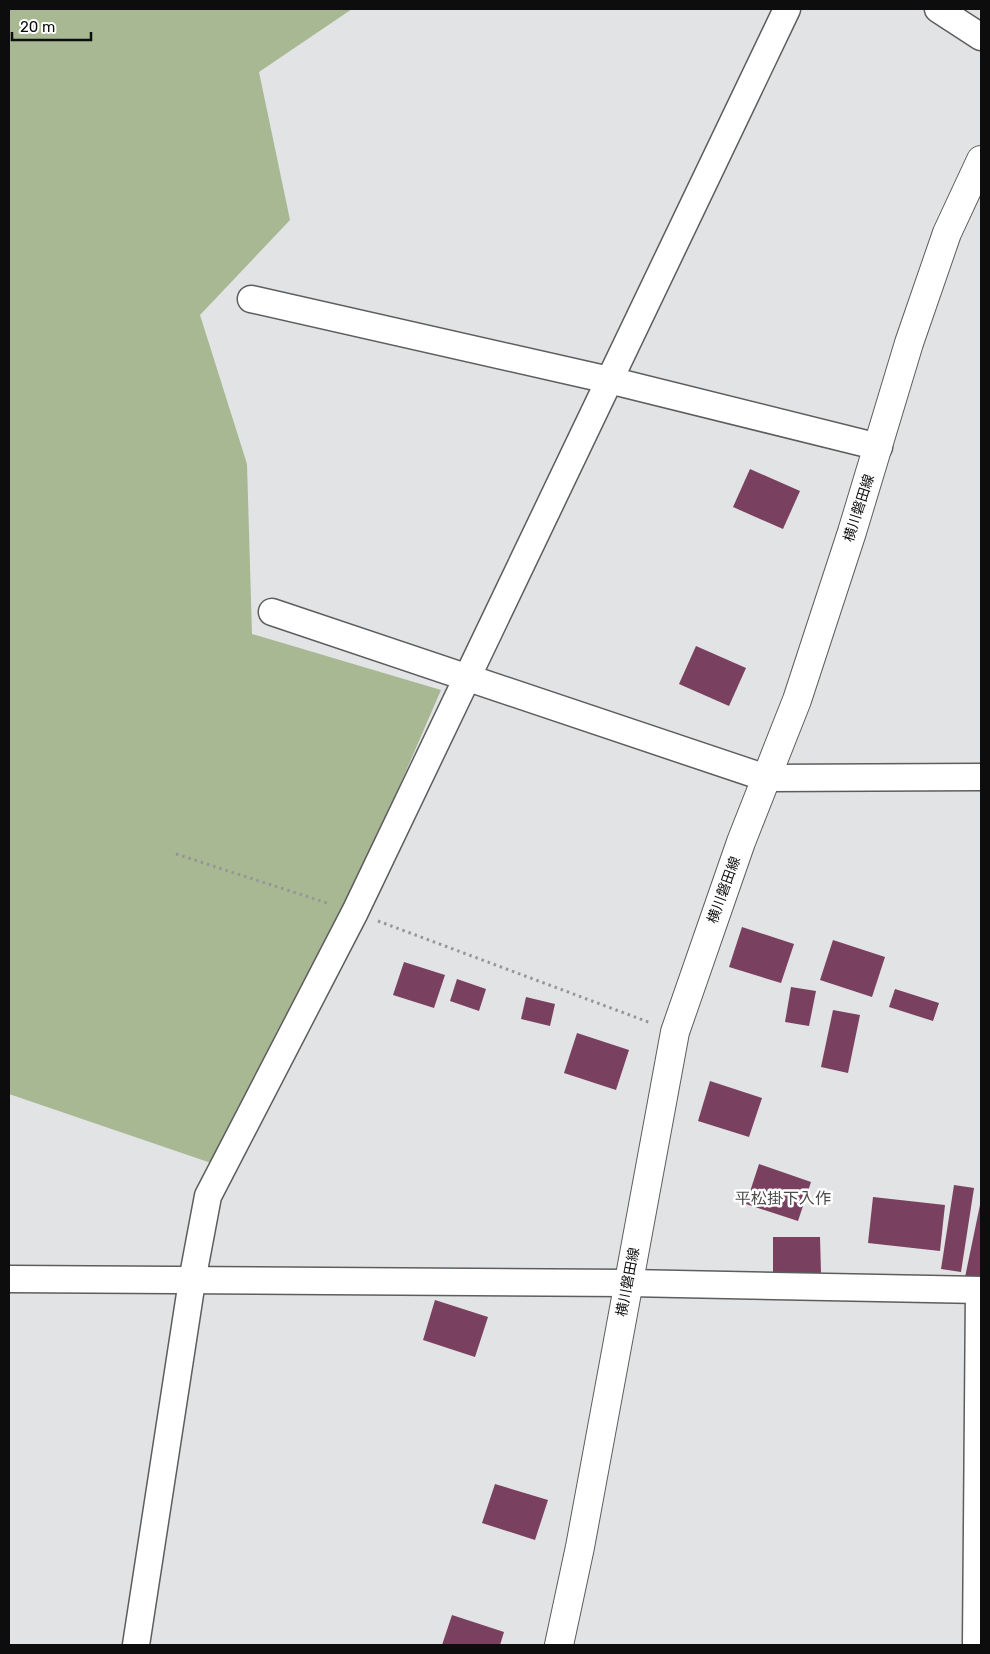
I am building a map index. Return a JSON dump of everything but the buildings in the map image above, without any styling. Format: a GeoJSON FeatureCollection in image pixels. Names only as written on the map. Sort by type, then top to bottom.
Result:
{"type":"FeatureCollection","features":[{"type":"Feature","properties":{"kind":"main road","name":"横川磐田線"},"geometry":{"type":"LineString","coordinates":[[559,1645],[580,1547],[675,1032],[709,931],[797,700],[878,447],[909,343],[947,233],[981,160]]}},
{"type":"Feature","properties":{"kind":"street"},"geometry":{"type":"LineString","coordinates":[[136,1645],[192,1281],[208,1196],[356,912],[466,678],[787,9]]}},
{"type":"Feature","properties":{"kind":"street"},"geometry":{"type":"LineString","coordinates":[[938,9],[981,37]]}},
{"type":"Feature","properties":{"kind":"street"},"geometry":{"type":"LineString","coordinates":[[251,299],[609,380],[878,447]]}},
{"type":"Feature","properties":{"kind":"street"},"geometry":{"type":"LineString","coordinates":[[272,612],[766,778],[981,777]]}},
{"type":"Feature","properties":{"kind":"street"},"geometry":{"type":"LineString","coordinates":[[9,1279],[628,1283],[980,1290],[976,1645]]}},
{"type":"Feature","properties":{"kind":"path"},"geometry":{"type":"LineString","coordinates":[[176,854],[356,912],[675,1032]]}},
{"type":"Feature","properties":{"kind":"green space"},"geometry":{"type":"Polygon","coordinates":[[[9,9],[352,9],[259,72],[290,220],[200,315],[247,464],[252,634],[441,690],[295,1028],[217,1165],[9,1094],[9,9]]]}},
{"type":"Feature","properties":{"kind":"district","name":"平松掛下入作"},"geometry":{"type":"Point","coordinates":[783,1198]}}]}
